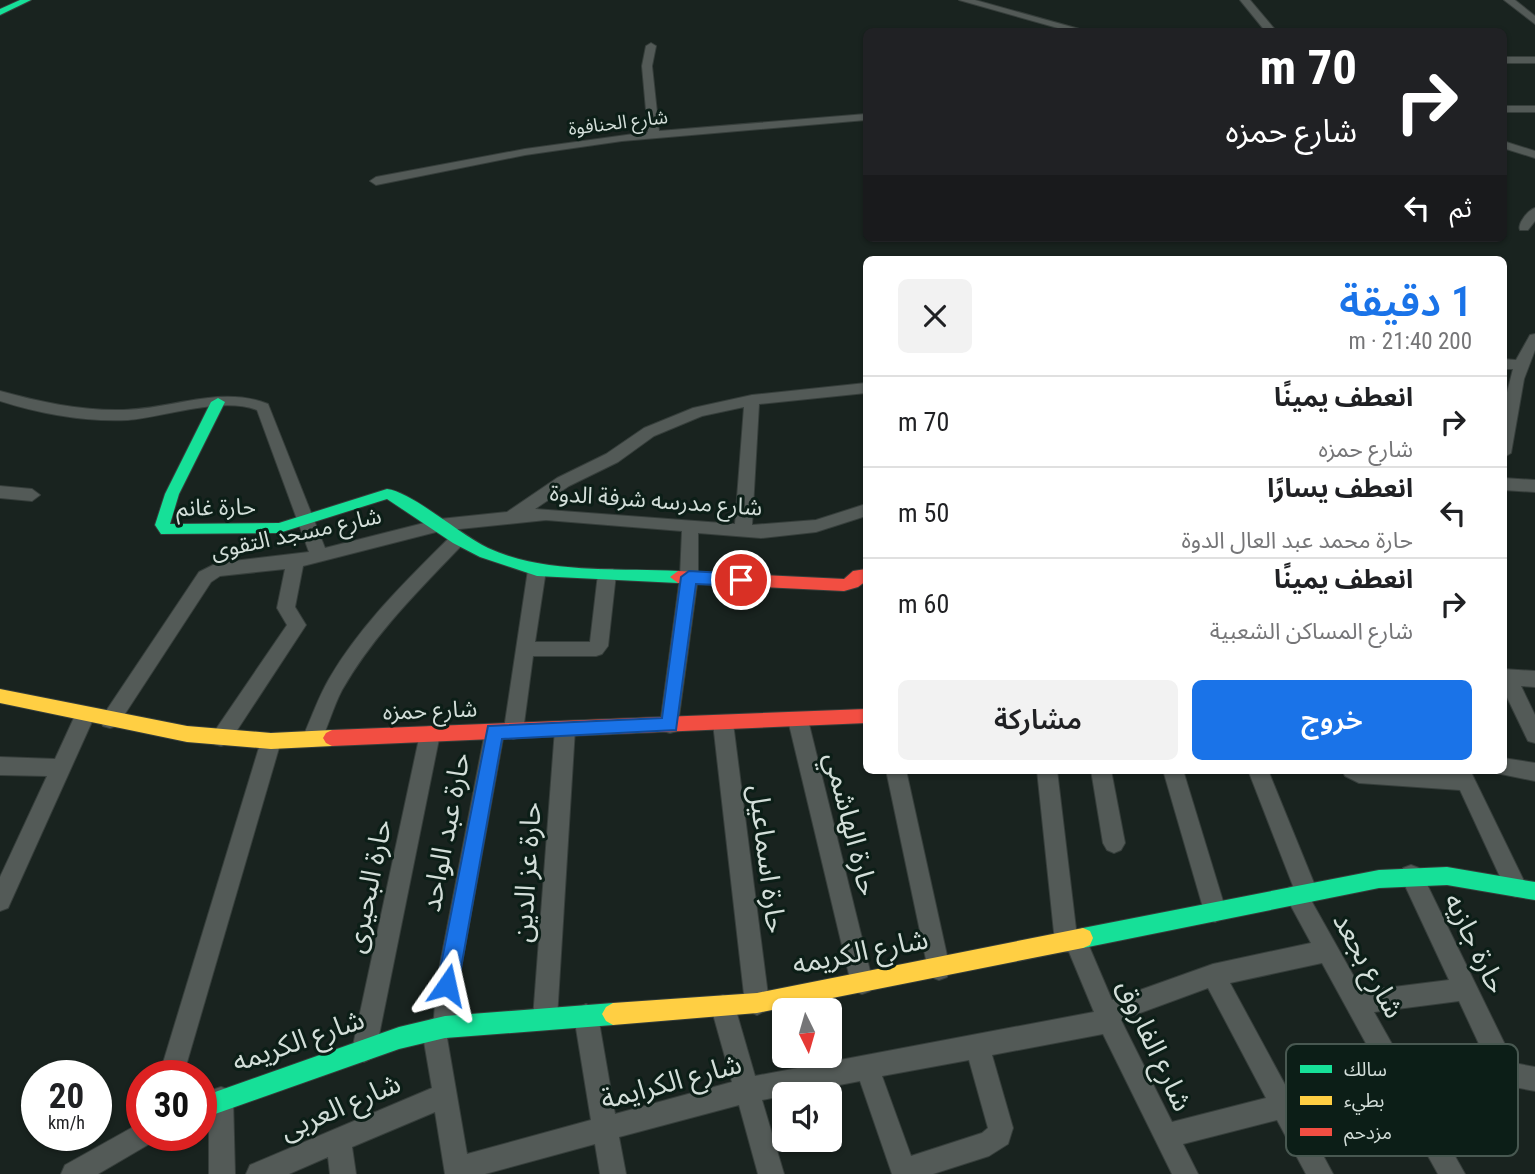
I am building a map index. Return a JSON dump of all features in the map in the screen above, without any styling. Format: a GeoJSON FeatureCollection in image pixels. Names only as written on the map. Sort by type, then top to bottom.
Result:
{"type":"FeatureCollection","features":[{"type":"Feature","properties":{"kind":"street"},"geometry":{"type":"LineString","coordinates":[[0,12],[27,0]]}},
{"type":"Feature","properties":{"kind":"street"},"geometry":{"type":"LineString","coordinates":[[964,0],[1070,28]]}},
{"type":"Feature","properties":{"kind":"street"},"geometry":{"type":"LineString","coordinates":[[1245,0],[1269,28]]}},
{"type":"Feature","properties":{"kind":"street"},"geometry":{"type":"LineString","coordinates":[[1511,2],[1535,3]]}},
{"type":"Feature","properties":{"kind":"street"},"geometry":{"type":"LineString","coordinates":[[1511,2],[1535,21]]}},
{"type":"Feature","properties":{"kind":"street"},"geometry":{"type":"LineString","coordinates":[[651,46],[647,66],[654,134]]}},
{"type":"Feature","properties":{"kind":"street"},"geometry":{"type":"LineString","coordinates":[[1507,60],[1535,60]]}},
{"type":"Feature","properties":{"kind":"street"},"geometry":{"type":"LineString","coordinates":[[1507,109],[1535,109]]}},
{"type":"Feature","properties":{"kind":"street","name":"شارع الحنافوة"},"geometry":{"type":"LineString","coordinates":[[376,181],[525,152],[654,134],[863,117]]}},
{"type":"Feature","properties":{"kind":"street"},"geometry":{"type":"LineString","coordinates":[[1507,145],[1535,155]]}},
{"type":"Feature","properties":{"kind":"street"},"geometry":{"type":"LineString","coordinates":[[1524,227],[1535,212]]}},
{"type":"Feature","properties":{"kind":"street"},"geometry":{"type":"LineString","coordinates":[[1507,405],[1535,338]]}},
{"type":"Feature","properties":{"kind":"street"},"geometry":{"type":"LineString","coordinates":[[1507,364],[1522,365]]}},
{"type":"Feature","properties":{"kind":"street"},"geometry":{"type":"LineString","coordinates":[[511,518],[563,482],[612,458],[649,432],[698,412],[752,400],[863,388]]}},
{"type":"Feature","properties":{"kind":"street"},"geometry":{"type":"LineString","coordinates":[[0,396],[39,406],[95,414],[147,414],[247,400],[263,407],[319,556]]}},
{"type":"Feature","properties":{"kind":"street"},"geometry":{"type":"LineString","coordinates":[[743,531],[752,400]]}},
{"type":"Feature","properties":{"kind":"street","name":"حارة غانم"},"geometry":{"type":"LineString","coordinates":[[218,402],[172,494],[162,525],[170,532],[262,530],[306,521]]}},
{"type":"Feature","properties":{"kind":"street"},"geometry":{"type":"LineString","coordinates":[[1507,484],[1535,486]]}},
{"type":"Feature","properties":{"kind":"street"},"geometry":{"type":"LineString","coordinates":[[0,492],[32,495]]}},
{"type":"Feature","properties":{"kind":"street"},"geometry":{"type":"LineString","coordinates":[[306,521],[379,497],[395,495],[485,553],[537,570],[844,585],[863,575]]}},
{"type":"Feature","properties":{"kind":"street","name":"شارع مدرسه شرفة الدوة"},"geometry":{"type":"LineString","coordinates":[[440,525],[545,514],[743,531],[793,530],[863,511]]}},
{"type":"Feature","properties":{"kind":"street"},"geometry":{"type":"LineString","coordinates":[[844,517],[863,525]]}},
{"type":"Feature","properties":{"kind":"street","name":"شارع مسجد التقوى"},"geometry":{"type":"LineString","coordinates":[[110,720],[205,578],[217,570],[295,562],[440,525]]}},
{"type":"Feature","properties":{"kind":"street"},"geometry":{"type":"LineString","coordinates":[[670,725],[689,577],[690,526]]}},
{"type":"Feature","properties":{"kind":"street"},"geometry":{"type":"LineString","coordinates":[[312,739],[334,688],[374,629],[403,594],[458,538]]}},
{"type":"Feature","properties":{"kind":"street"},"geometry":{"type":"LineString","coordinates":[[221,738],[297,625],[286,608],[295,562]]}},
{"type":"Feature","properties":{"kind":"street","name":"حارة عبد الواحد"},"geometry":{"type":"LineString","coordinates":[[458,1171],[445,1096],[439,1028],[504,731],[526,649],[537,570]]}},
{"type":"Feature","properties":{"kind":"street"},"geometry":{"type":"LineString","coordinates":[[526,649],[596,649],[607,574]]}},
{"type":"Feature","properties":{"kind":"street"},"geometry":{"type":"LineString","coordinates":[[1507,677],[1535,679]]}},
{"type":"Feature","properties":{"kind":"street"},"geometry":{"type":"LineString","coordinates":[[1507,681],[1535,734]]}},
{"type":"Feature","properties":{"kind":"street","name":"شارع حمزه"},"geometry":{"type":"LineString","coordinates":[[0,696],[110,720],[221,738],[271,741],[863,716]]}},
{"type":"Feature","properties":{"kind":"street"},"geometry":{"type":"LineString","coordinates":[[0,901],[85,715]]}},
{"type":"Feature","properties":{"kind":"street","name":"حارة الهاشمي"},"geometry":{"type":"LineString","coordinates":[[798,720],[862,983]]}},
{"type":"Feature","properties":{"kind":"street","name":"حارة اسماعيل"},"geometry":{"type":"LineString","coordinates":[[723,723],[757,1003]]}},
{"type":"Feature","properties":{"kind":"street","name":"حارة عز الدين"},"geometry":{"type":"LineString","coordinates":[[545,1018],[565,729]]}},
{"type":"Feature","properties":{"kind":"street","name":"حارة البحيرى"},"geometry":{"type":"LineString","coordinates":[[364,1050],[430,734]]}},
{"type":"Feature","properties":{"kind":"street"},"geometry":{"type":"LineString","coordinates":[[176,1060],[271,741]]}},
{"type":"Feature","properties":{"kind":"street"},"geometry":{"type":"LineString","coordinates":[[0,766],[60,768]]}},
{"type":"Feature","properties":{"kind":"street"},"geometry":{"type":"LineString","coordinates":[[1507,768],[1535,772]]}},
{"type":"Feature","properties":{"kind":"street"},"geometry":{"type":"LineString","coordinates":[[897,774],[939,968]]}},
{"type":"Feature","properties":{"kind":"street","name":"شارع الفاروق"},"geometry":{"type":"LineString","coordinates":[[1047,774],[1070,941],[1185,1174]]}},
{"type":"Feature","properties":{"kind":"street"},"geometry":{"type":"LineString","coordinates":[[1102,774],[1114,843]]}},
{"type":"Feature","properties":{"kind":"street"},"geometry":{"type":"LineString","coordinates":[[1174,774],[1215,911]]}},
{"type":"Feature","properties":{"kind":"street","name":"شارع بجعد"},"geometry":{"type":"LineString","coordinates":[[1259,774],[1302,894],[1327,951],[1379,1044]]}},
{"type":"Feature","properties":{"kind":"street"},"geometry":{"type":"LineString","coordinates":[[1359,774],[1463,776],[1525,889]]}},
{"type":"Feature","properties":{"kind":"street","name":"شارع الكريمه"},"geometry":{"type":"LineString","coordinates":[[217,1102],[364,1050],[439,1028],[757,1003],[1302,894],[1411,876],[1447,876],[1525,889]]}},
{"type":"Feature","properties":{"kind":"street","name":"حارة جازيه"},"geometry":{"type":"LineString","coordinates":[[1411,876],[1465,989],[1485,1044]]}},
{"type":"Feature","properties":{"kind":"street","name":"شارع الكرايمة"},"geometry":{"type":"LineString","coordinates":[[458,1171],[748,1090],[1108,1018],[1213,975],[1327,951]]}},
{"type":"Feature","properties":{"kind":"street"},"geometry":{"type":"LineString","coordinates":[[1213,975],[1286,1110]]}},
{"type":"Feature","properties":{"kind":"street"},"geometry":{"type":"LineString","coordinates":[[1356,1003],[1465,989]]}},
{"type":"Feature","properties":{"kind":"street"},"geometry":{"type":"LineString","coordinates":[[723,1007],[771,1174]]}},
{"type":"Feature","properties":{"kind":"street"},"geometry":{"type":"LineString","coordinates":[[586,1016],[603,1129],[613,1174]]}},
{"type":"Feature","properties":{"kind":"street"},"geometry":{"type":"LineString","coordinates":[[867,1067],[905,1173],[989,1143],[999,1135],[1001,1128],[977,1046]]}},
{"type":"Feature","properties":{"kind":"street","name":"شارع العربى"},"geometry":{"type":"LineString","coordinates":[[259,1174],[445,1096]]}},
{"type":"Feature","properties":{"kind":"street"},"geometry":{"type":"LineString","coordinates":[[1165,1136],[1284,1106]]}},
{"type":"Feature","properties":{"kind":"street"},"geometry":{"type":"LineString","coordinates":[[339,1140],[342,1174]]}},
{"type":"Feature","properties":{"kind":"street"},"geometry":{"type":"LineString","coordinates":[[217,1142],[222,1174]]}},
{"type":"Feature","properties":{"kind":"street"},"geometry":{"type":"LineString","coordinates":[[74,1174],[97,1167],[126,1146]]}},
{"type":"Feature","properties":{"kind":"street"},"geometry":{"type":"LineString","coordinates":[[1310,1156],[1320,1174]]}},
{"type":"Feature","properties":{"kind":"street","name":"شارع بجعد"},"geometry":{"type":"LineString","coordinates":[[1442,1156],[1452,1174]]}},
{"type":"Feature","properties":{"kind":"traffic: fast"},"geometry":{"type":"LineString","coordinates":[[0,12],[27,0]]}},
{"type":"Feature","properties":{"kind":"traffic: fast"},"geometry":{"type":"LineString","coordinates":[[218,402],[172,494],[162,525],[166,530],[279,528],[387,494],[395,495],[458,539],[485,553],[537,570],[678,577]]}},
{"type":"Feature","properties":{"kind":"traffic: fast"},"geometry":{"type":"LineString","coordinates":[[1083,938],[1379,879],[1447,876],[1535,891]]}},
{"type":"Feature","properties":{"kind":"traffic: fast"},"geometry":{"type":"LineString","coordinates":[[217,1102],[399,1038],[445,1027],[613,1014]]}},
{"type":"Feature","properties":{"kind":"traffic: slow"},"geometry":{"type":"LineString","coordinates":[[0,696],[187,734],[271,741],[332,738]]}},
{"type":"Feature","properties":{"kind":"traffic: slow"},"geometry":{"type":"LineString","coordinates":[[613,1014],[757,1003],[1083,938]]}},
{"type":"Feature","properties":{"kind":"traffic: jam"},"geometry":{"type":"LineString","coordinates":[[678,577],[844,585],[863,575]]}},
{"type":"Feature","properties":{"kind":"traffic: jam"},"geometry":{"type":"LineString","coordinates":[[332,738],[863,716]]}},
{"type":"Feature","properties":{"kind":"route"},"geometry":{"type":"LineString","coordinates":[[447,985],[495,732],[670,725],[689,577],[741,580]]}}]}
